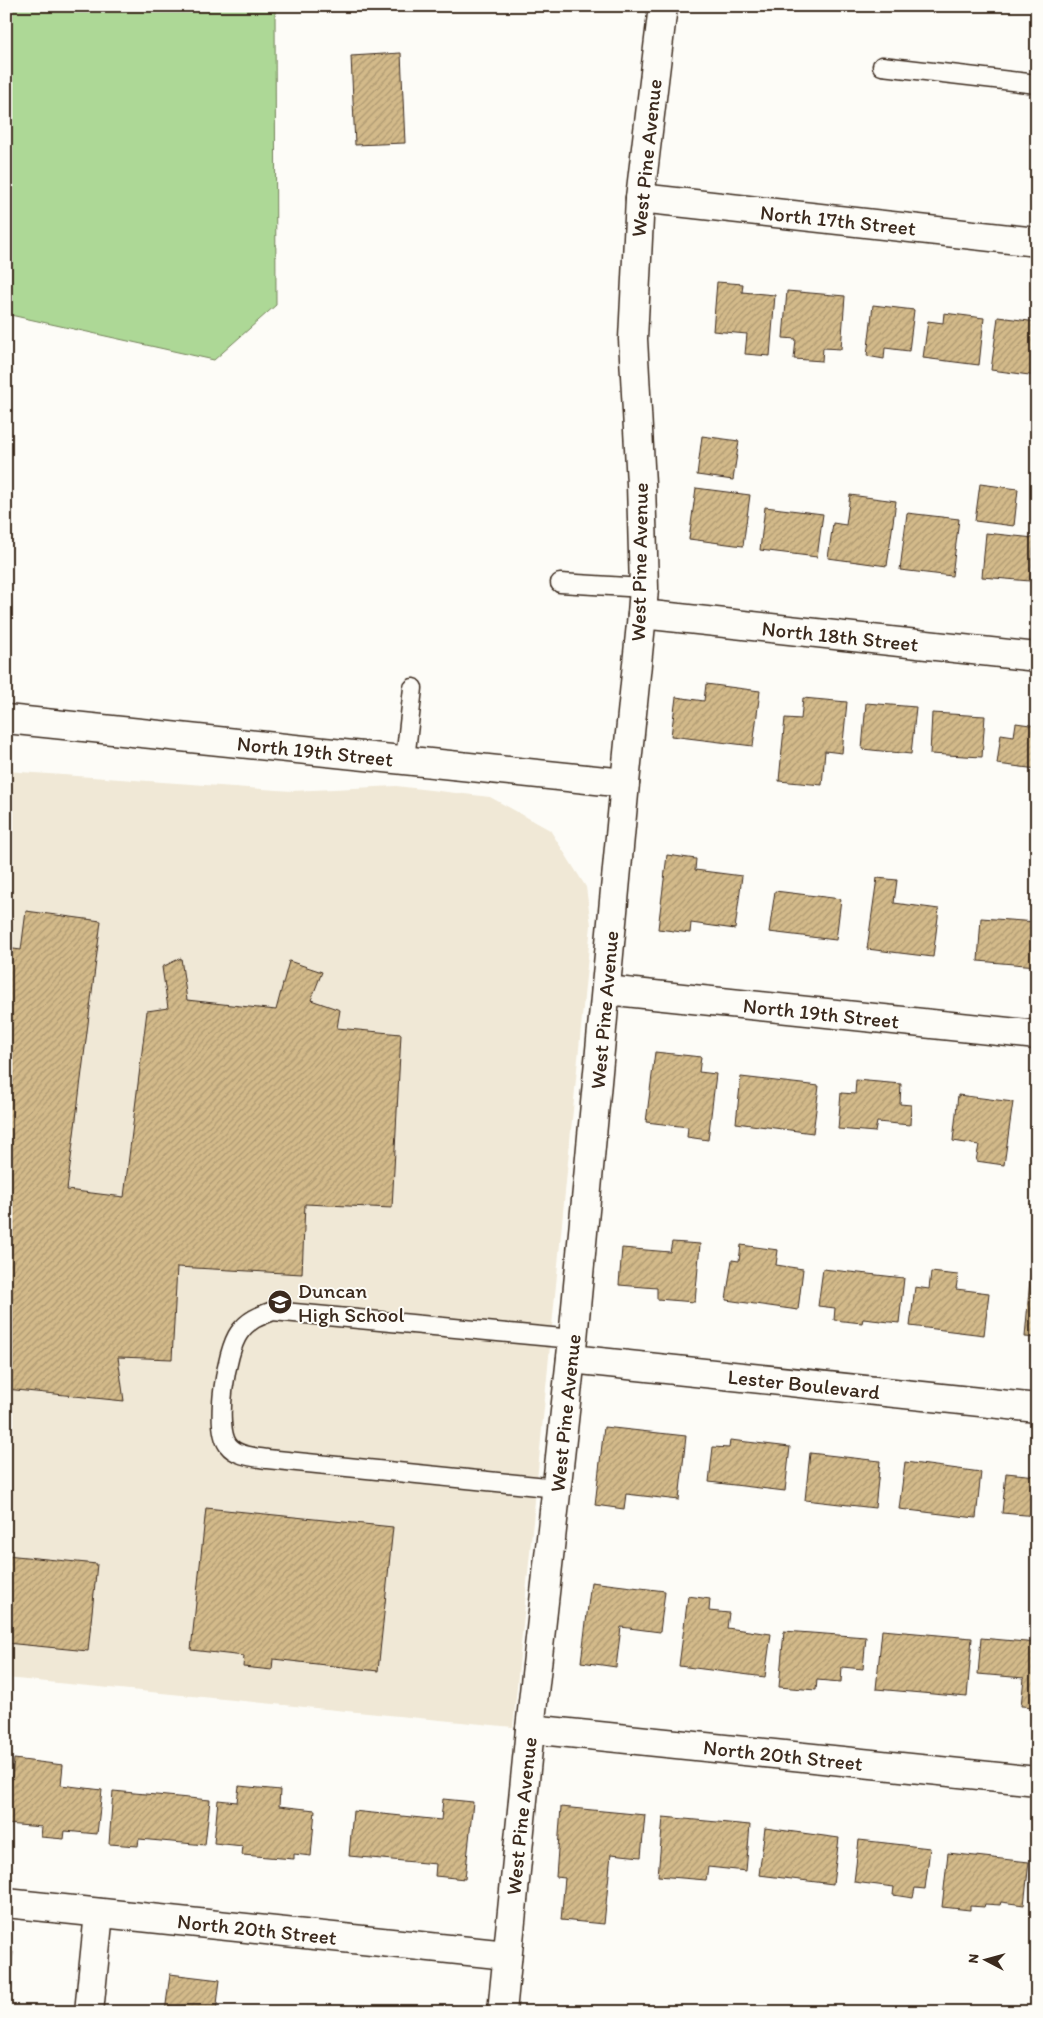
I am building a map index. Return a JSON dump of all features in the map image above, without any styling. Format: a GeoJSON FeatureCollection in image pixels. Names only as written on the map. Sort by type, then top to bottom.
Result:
{"type":"FeatureCollection","features":[{"type":"Feature","properties":{"kind":"street","name":"West Pine Avenue"},"geometry":{"type":"LineString","coordinates":[[502,2012],[530,1729],[572,1349],[643,601],[641,484],[633,339],[640,198],[663,6]]}},
{"type":"Feature","properties":{"kind":"street","name":"North 17th Street"},"geometry":{"type":"LineString","coordinates":[[640,198],[1037,242]]}},
{"type":"Feature","properties":{"kind":"street","name":"North 18th Street"},"geometry":{"type":"LineString","coordinates":[[643,601],[1037,657]]}},
{"type":"Feature","properties":{"kind":"street","name":"North 19th Street"},"geometry":{"type":"LineString","coordinates":[[6,718],[625,783]]}},
{"type":"Feature","properties":{"kind":"street","name":"North 19th Street"},"geometry":{"type":"LineString","coordinates":[[606,990],[1037,1035]]}},
{"type":"Feature","properties":{"kind":"street","name":"Lester Boulevard"},"geometry":{"type":"LineString","coordinates":[[572,1349],[1037,1408]]}},
{"type":"Feature","properties":{"kind":"street","name":"North 20th Street"},"geometry":{"type":"LineString","coordinates":[[530,1729],[1037,1781]]}},
{"type":"Feature","properties":{"kind":"street","name":"North 20th Street"},"geometry":{"type":"LineString","coordinates":[[6,1903],[507,1955]]}},
{"type":"Feature","properties":{"kind":"street"},"geometry":{"type":"LineString","coordinates":[[89,2012],[100,1913]]}},
{"type":"Feature","properties":{"kind":"lane"},"geometry":{"type":"LineString","coordinates":[[882,66],[1037,84]]}},
{"type":"Feature","properties":{"kind":"lane"},"geometry":{"type":"LineString","coordinates":[[560,583],[643,601]]}},
{"type":"Feature","properties":{"kind":"lane"},"geometry":{"type":"LineString","coordinates":[[405,760],[413,688]]}},
{"type":"Feature","properties":{"kind":"lane"},"geometry":{"type":"LineString","coordinates":[[557,1488],[242,1455],[228,1445],[221,1424],[224,1374],[238,1334],[254,1317],[273,1311],[572,1349]]}},
{"type":"Feature","properties":{"kind":"shaded area","name":"Duncan High School"},"geometry":{"type":"Polygon","coordinates":[[[6,771],[292,791],[396,786],[490,797],[550,830],[586,887],[591,925],[513,1727],[6,1678],[6,771]]]}},
{"type":"Feature","properties":{"kind":"green space"},"geometry":{"type":"Polygon","coordinates":[[[6,6],[275,6],[276,305],[214,360],[6,314],[6,6]]]}},
{"type":"Feature","properties":{"kind":"building"},"geometry":{"type":"Polygon","coordinates":[[[331,6],[372,6],[372,9],[331,11],[331,6]]]}},
{"type":"Feature","properties":{"kind":"building"},"geometry":{"type":"Polygon","coordinates":[[[401,53],[405,143],[355,145],[351,56],[401,53]]]}},
{"type":"Feature","properties":{"kind":"building"},"geometry":{"type":"Polygon","coordinates":[[[717,282],[743,284],[742,292],[775,295],[770,356],[745,354],[747,334],[713,331],[717,282]]]}},
{"type":"Feature","properties":{"kind":"building"},"geometry":{"type":"Polygon","coordinates":[[[787,291],[845,296],[841,349],[823,348],[822,361],[794,359],[796,339],[783,338],[787,291]]]}},
{"type":"Feature","properties":{"kind":"building"},"geometry":{"type":"Polygon","coordinates":[[[873,305],[914,310],[909,351],[885,348],[884,359],[867,356],[873,305]]]}},
{"type":"Feature","properties":{"kind":"building"},"geometry":{"type":"Polygon","coordinates":[[[944,313],[984,318],[979,365],[923,358],[928,321],[943,323],[944,313]]]}},
{"type":"Feature","properties":{"kind":"building"},"geometry":{"type":"Polygon","coordinates":[[[998,317],[1037,322],[1037,376],[991,370],[998,317]]]}},
{"type":"Feature","properties":{"kind":"building"},"geometry":{"type":"Polygon","coordinates":[[[702,436],[739,441],[733,480],[697,475],[702,436]]]}},
{"type":"Feature","properties":{"kind":"building"},"geometry":{"type":"Polygon","coordinates":[[[980,484],[1018,489],[1014,526],[975,521],[980,484]]]}},
{"type":"Feature","properties":{"kind":"building"},"geometry":{"type":"Polygon","coordinates":[[[696,488],[750,495],[743,546],[689,539],[696,488]]]}},
{"type":"Feature","properties":{"kind":"building"},"geometry":{"type":"Polygon","coordinates":[[[850,495],[896,501],[887,566],[828,558],[833,523],[846,525],[850,495]]]}},
{"type":"Feature","properties":{"kind":"building"},"geometry":{"type":"Polygon","coordinates":[[[765,507],[823,514],[817,557],[760,550],[765,507]]]}},
{"type":"Feature","properties":{"kind":"building"},"geometry":{"type":"Polygon","coordinates":[[[907,513],[959,519],[952,576],[900,570],[907,513]]]}},
{"type":"Feature","properties":{"kind":"building"},"geometry":{"type":"Polygon","coordinates":[[[986,533],[1034,538],[1030,581],[982,577],[986,533]]]}},
{"type":"Feature","properties":{"kind":"building"},"geometry":{"type":"Polygon","coordinates":[[[706,684],[760,691],[753,746],[671,736],[676,697],[704,701],[706,684]]]}},
{"type":"Feature","properties":{"kind":"building"},"geometry":{"type":"Polygon","coordinates":[[[803,698],[847,702],[842,753],[825,751],[822,785],[779,781],[785,718],[801,719],[803,698]]]}},
{"type":"Feature","properties":{"kind":"building"},"geometry":{"type":"Polygon","coordinates":[[[866,703],[916,707],[911,754],[862,749],[866,703]]]}},
{"type":"Feature","properties":{"kind":"building"},"geometry":{"type":"Polygon","coordinates":[[[932,713],[985,716],[982,757],[930,754],[932,713]]]}},
{"type":"Feature","properties":{"kind":"building"},"geometry":{"type":"Polygon","coordinates":[[[1016,723],[1037,726],[1037,769],[997,764],[1001,734],[1014,736],[1016,723]]]}},
{"type":"Feature","properties":{"kind":"building"},"geometry":{"type":"Polygon","coordinates":[[[667,855],[696,859],[695,870],[742,876],[735,929],[691,923],[690,933],[658,929],[667,855]]]}},
{"type":"Feature","properties":{"kind":"building"},"geometry":{"type":"Polygon","coordinates":[[[877,878],[897,880],[894,903],[939,909],[933,957],[867,949],[877,878]]]}},
{"type":"Feature","properties":{"kind":"building"},"geometry":{"type":"Polygon","coordinates":[[[775,891],[841,899],[836,940],[769,932],[775,891]]]}},
{"type":"Feature","properties":{"kind":"building","name":"Duncan High School"},"geometry":{"type":"Polygon","coordinates":[[[26,911],[101,921],[67,1190],[124,1197],[147,1011],[168,1008],[162,967],[181,958],[187,1000],[276,1010],[289,961],[322,972],[311,1000],[340,1010],[337,1028],[401,1034],[392,1208],[305,1204],[302,1274],[177,1267],[172,1359],[118,1357],[124,1401],[6,1389],[6,948],[21,950],[26,911]]]}},
{"type":"Feature","properties":{"kind":"building"},"geometry":{"type":"Polygon","coordinates":[[[981,918],[1037,922],[1037,966],[978,961],[981,918]]]}},
{"type":"Feature","properties":{"kind":"building"},"geometry":{"type":"Polygon","coordinates":[[[655,1052],[701,1057],[699,1072],[716,1074],[708,1140],[687,1137],[688,1127],[646,1122],[655,1052]]]}},
{"type":"Feature","properties":{"kind":"building"},"geometry":{"type":"Polygon","coordinates":[[[741,1077],[819,1086],[813,1133],[736,1123],[741,1077]]]}},
{"type":"Feature","properties":{"kind":"building"},"geometry":{"type":"Polygon","coordinates":[[[856,1080],[901,1084],[900,1104],[911,1105],[910,1125],[877,1122],[875,1132],[838,1129],[841,1093],[855,1094],[856,1080]]]}},
{"type":"Feature","properties":{"kind":"building"},"geometry":{"type":"Polygon","coordinates":[[[958,1095],[1013,1102],[1004,1165],[976,1161],[979,1145],[953,1141],[958,1095]]]}},
{"type":"Feature","properties":{"kind":"building"},"geometry":{"type":"Polygon","coordinates":[[[672,1242],[700,1244],[695,1302],[657,1299],[657,1288],[619,1285],[622,1248],[670,1252],[672,1242]]]}},
{"type":"Feature","properties":{"kind":"building"},"geometry":{"type":"Polygon","coordinates":[[[741,1245],[778,1250],[776,1265],[803,1269],[798,1310],[726,1300],[732,1260],[739,1261],[741,1245]]]}},
{"type":"Feature","properties":{"kind":"building"},"geometry":{"type":"Polygon","coordinates":[[[1031,1268],[1037,1269],[1037,1338],[1025,1337],[1031,1268]]]}},
{"type":"Feature","properties":{"kind":"building"},"geometry":{"type":"Polygon","coordinates":[[[823,1269],[904,1278],[899,1323],[863,1319],[862,1323],[834,1320],[835,1308],[818,1306],[823,1269]]]}},
{"type":"Feature","properties":{"kind":"building"},"geometry":{"type":"Polygon","coordinates":[[[931,1272],[958,1275],[956,1289],[989,1293],[984,1335],[910,1326],[915,1287],[929,1289],[931,1272]]]}},
{"type":"Feature","properties":{"kind":"building"},"geometry":{"type":"Polygon","coordinates":[[[604,1427],[686,1436],[679,1500],[626,1494],[624,1509],[595,1505],[604,1427]]]}},
{"type":"Feature","properties":{"kind":"building"},"geometry":{"type":"Polygon","coordinates":[[[730,1440],[790,1447],[785,1491],[709,1482],[713,1447],[729,1448],[730,1440]]]}},
{"type":"Feature","properties":{"kind":"building"},"geometry":{"type":"Polygon","coordinates":[[[810,1453],[880,1461],[875,1508],[805,1500],[810,1453]]]}},
{"type":"Feature","properties":{"kind":"building"},"geometry":{"type":"Polygon","coordinates":[[[905,1462],[981,1472],[976,1518],[899,1509],[905,1462]]]}},
{"type":"Feature","properties":{"kind":"building"},"geometry":{"type":"Polygon","coordinates":[[[1006,1473],[1037,1476],[1037,1516],[1002,1513],[1006,1473]]]}},
{"type":"Feature","properties":{"kind":"building"},"geometry":{"type":"Polygon","coordinates":[[[206,1508],[393,1527],[378,1671],[273,1659],[272,1670],[243,1667],[244,1656],[191,1650],[206,1508]]]}},
{"type":"Feature","properties":{"kind":"building"},"geometry":{"type":"Polygon","coordinates":[[[6,1555],[97,1564],[88,1651],[6,1643],[6,1555]]]}},
{"type":"Feature","properties":{"kind":"building"},"geometry":{"type":"Polygon","coordinates":[[[591,1582],[665,1591],[660,1632],[621,1627],[616,1667],[581,1662],[591,1582]]]}},
{"type":"Feature","properties":{"kind":"building"},"geometry":{"type":"Polygon","coordinates":[[[688,1596],[710,1599],[709,1611],[729,1613],[727,1628],[771,1634],[765,1677],[679,1666],[688,1596]]]}},
{"type":"Feature","properties":{"kind":"building"},"geometry":{"type":"Polygon","coordinates":[[[882,1630],[972,1638],[967,1697],[876,1689],[882,1630]]]}},
{"type":"Feature","properties":{"kind":"building"},"geometry":{"type":"Polygon","coordinates":[[[784,1631],[866,1637],[863,1669],[842,1667],[841,1682],[817,1680],[816,1690],[779,1687],[784,1631]]]}},
{"type":"Feature","properties":{"kind":"building"},"geometry":{"type":"Polygon","coordinates":[[[981,1638],[1037,1643],[1037,1707],[1021,1706],[1024,1678],[978,1674],[981,1638]]]}},
{"type":"Feature","properties":{"kind":"building"},"geometry":{"type":"Polygon","coordinates":[[[14,1759],[63,1765],[61,1785],[102,1790],[97,1834],[65,1831],[64,1839],[41,1837],[42,1827],[6,1824],[14,1759]]]}},
{"type":"Feature","properties":{"kind":"building"},"geometry":{"type":"Polygon","coordinates":[[[239,1786],[280,1790],[279,1806],[315,1810],[311,1856],[294,1854],[294,1859],[242,1855],[243,1846],[214,1843],[218,1800],[237,1802],[239,1786]]]}},
{"type":"Feature","properties":{"kind":"building"},"geometry":{"type":"Polygon","coordinates":[[[113,1791],[210,1800],[205,1845],[139,1839],[138,1846],[109,1844],[113,1791]]]}},
{"type":"Feature","properties":{"kind":"building"},"geometry":{"type":"Polygon","coordinates":[[[443,1799],[473,1802],[465,1879],[435,1876],[436,1864],[349,1856],[353,1811],[441,1820],[443,1799]]]}},
{"type":"Feature","properties":{"kind":"building"},"geometry":{"type":"Polygon","coordinates":[[[561,1807],[645,1815],[641,1857],[611,1854],[604,1924],[561,1920],[565,1878],[556,1877],[561,1807]]]}},
{"type":"Feature","properties":{"kind":"building"},"geometry":{"type":"Polygon","coordinates":[[[663,1817],[750,1825],[746,1871],[708,1867],[706,1880],[658,1876],[663,1817]]]}},
{"type":"Feature","properties":{"kind":"building"},"geometry":{"type":"Polygon","coordinates":[[[765,1828],[839,1838],[833,1884],[759,1875],[765,1828]]]}},
{"type":"Feature","properties":{"kind":"building"},"geometry":{"type":"Polygon","coordinates":[[[859,1840],[930,1848],[925,1889],[915,1888],[913,1898],[893,1895],[894,1887],[854,1882],[859,1840]]]}},
{"type":"Feature","properties":{"kind":"building"},"geometry":{"type":"Polygon","coordinates":[[[948,1853],[1029,1862],[1024,1905],[1001,1902],[1000,1905],[970,1906],[970,1910],[942,1907],[948,1853]]]}},
{"type":"Feature","properties":{"kind":"building"},"geometry":{"type":"Polygon","coordinates":[[[6,1952],[13,1952],[7,2012],[6,2012],[6,1952]]]}},
{"type":"Feature","properties":{"kind":"building"},"geometry":{"type":"Polygon","coordinates":[[[170,1974],[220,1980],[216,2012],[165,2012],[170,1974]]]}},
{"type":"Feature","properties":{"kind":"building"},"geometry":{"type":"Polygon","coordinates":[[[306,2008],[339,2012],[306,2012],[306,2008]]]}},
{"type":"Feature","properties":{"kind":"place","name":"Duncan High School"},"geometry":{"type":"Point","coordinates":[280,1302]}}]}
